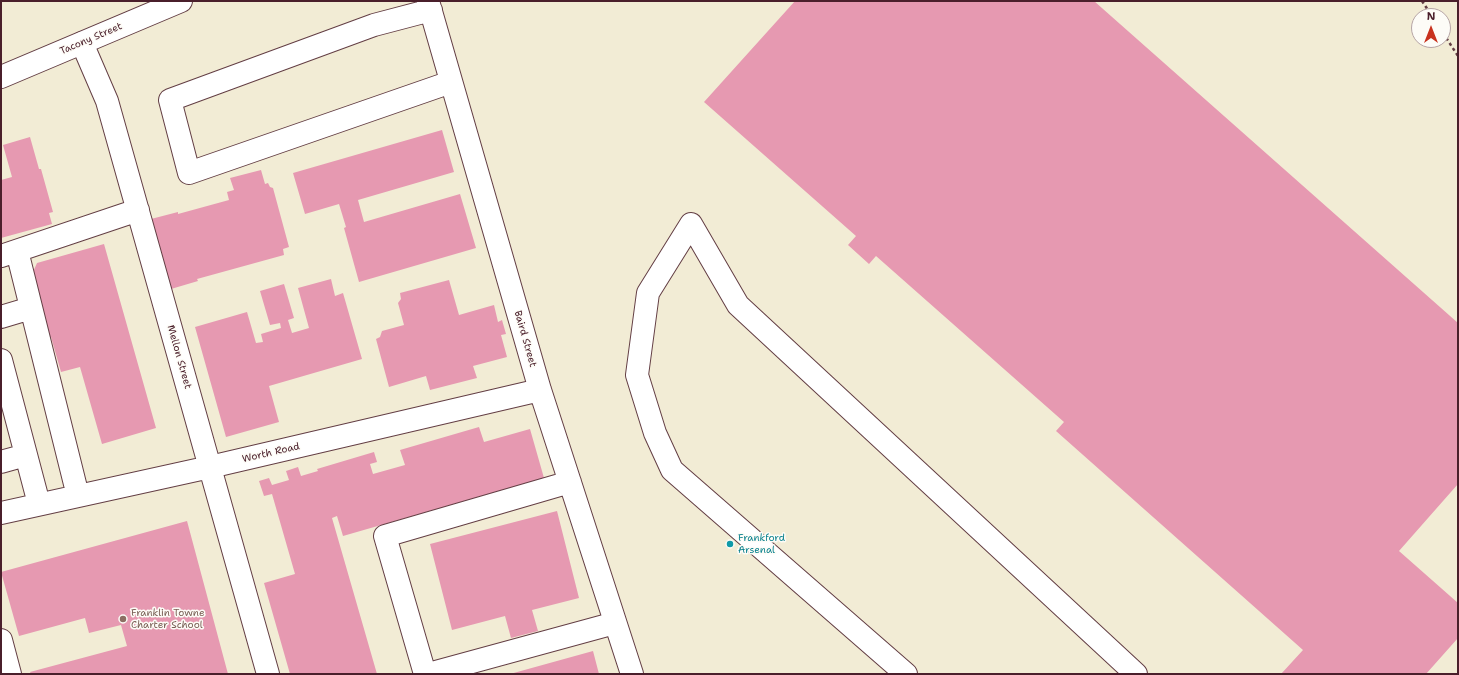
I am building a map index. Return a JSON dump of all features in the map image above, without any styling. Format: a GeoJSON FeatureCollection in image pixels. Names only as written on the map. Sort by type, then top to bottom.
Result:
{"type":"FeatureCollection","features":[{"type":"Feature","properties":{"kind":"street","name":"Tacony Street"},"geometry":{"type":"LineString","coordinates":[[1,77],[181,1]]}},
{"type":"Feature","properties":{"kind":"street","name":"Baird Street"},"geometry":{"type":"LineString","coordinates":[[430,5],[540,390],[632,674]]}},
{"type":"Feature","properties":{"kind":"street"},"geometry":{"type":"LineString","coordinates":[[430,5],[170,100],[189,173],[451,82]]}},
{"type":"Feature","properties":{"kind":"street","name":"Mellon Street"},"geometry":{"type":"LineString","coordinates":[[82,43],[107,100],[268,674]]}},
{"type":"Feature","properties":{"kind":"street"},"geometry":{"type":"LineString","coordinates":[[78,496],[31,308],[9,253],[138,210]]}},
{"type":"Feature","properties":{"kind":"street"},"geometry":{"type":"LineString","coordinates":[[906,674],[672,470],[655,433],[637,375],[648,293],[691,224],[738,305],[1136,674]]}},
{"type":"Feature","properties":{"kind":"street"},"geometry":{"type":"LineString","coordinates":[[1,317],[31,308]]}},
{"type":"Feature","properties":{"kind":"street"},"geometry":{"type":"LineString","coordinates":[[1,360],[39,504]]}},
{"type":"Feature","properties":{"kind":"street","name":"Worth Road"},"geometry":{"type":"LineString","coordinates":[[1,513],[210,468],[540,390]]}},
{"type":"Feature","properties":{"kind":"street"},"geometry":{"type":"LineString","coordinates":[[1,462],[26,455]]}},
{"type":"Feature","properties":{"kind":"street"},"geometry":{"type":"LineString","coordinates":[[570,482],[385,536],[427,674],[615,623]]}},
{"type":"Feature","properties":{"kind":"street"},"geometry":{"type":"LineString","coordinates":[[1,640],[10,674]]}},
{"type":"Feature","properties":{"kind":"path"},"geometry":{"type":"LineString","coordinates":[[1451,45],[1458,56]]}},
{"type":"Feature","properties":{"kind":"building"},"geometry":{"type":"Polygon","coordinates":[[[795,1],[1094,1],[1458,323],[1458,484],[1399,551],[1458,603],[1458,638],[1426,674],[1281,674],[1303,650],[1056,431],[1064,422],[876,256],[869,264],[848,245],[856,236],[704,102],[795,1]]]}},
{"type":"Feature","properties":{"kind":"building"},"geometry":{"type":"Polygon","coordinates":[[[442,130],[454,172],[358,200],[364,222],[460,194],[476,248],[359,282],[339,204],[305,214],[293,173],[442,130]]]}},
{"type":"Feature","properties":{"kind":"building"},"geometry":{"type":"Polygon","coordinates":[[[30,137],[53,212],[49,213],[52,224],[1,238],[1,180],[12,177],[3,145],[30,137]]]}},
{"type":"Feature","properties":{"kind":"building"},"geometry":{"type":"Polygon","coordinates":[[[261,170],[265,184],[268,183],[270,187],[273,188],[289,247],[283,249],[284,255],[197,279],[198,281],[171,289],[151,219],[178,212],[178,214],[229,200],[227,192],[234,190],[230,178],[261,170]]]}},
{"type":"Feature","properties":{"kind":"building"},"geometry":{"type":"Polygon","coordinates":[[[104,244],[156,428],[102,444],[80,367],[61,372],[51,337],[49,338],[29,281],[37,263],[104,244]]]}},
{"type":"Feature","properties":{"kind":"building"},"geometry":{"type":"Polygon","coordinates":[[[331,279],[335,296],[343,293],[362,359],[269,386],[279,422],[226,437],[195,327],[247,312],[256,343],[263,342],[261,334],[281,328],[280,323],[270,325],[260,291],[284,284],[294,318],[288,320],[292,333],[309,328],[298,288],[331,279]]]}},
{"type":"Feature","properties":{"kind":"building"},"geometry":{"type":"Polygon","coordinates":[[[449,280],[459,315],[494,305],[498,322],[502,320],[506,334],[501,335],[507,357],[473,366],[477,378],[430,390],[426,376],[389,387],[376,339],[380,337],[382,331],[404,325],[398,303],[401,299],[400,293],[449,280]]]}},
{"type":"Feature","properties":{"kind":"building"},"geometry":{"type":"Polygon","coordinates":[[[479,427],[484,442],[530,429],[544,478],[343,536],[337,516],[332,518],[377,674],[290,674],[264,583],[295,574],[272,494],[264,496],[259,481],[269,478],[272,485],[289,480],[286,471],[298,467],[301,476],[318,471],[317,469],[374,452],[377,462],[370,464],[373,474],[405,465],[400,450],[479,427]]]}},
{"type":"Feature","properties":{"kind":"building"},"geometry":{"type":"Polygon","coordinates":[[[557,511],[579,598],[532,610],[538,631],[511,638],[505,616],[452,630],[430,544],[557,511]]]}},
{"type":"Feature","properties":{"kind":"building","name":"Franklin Towne Charter School"},"geometry":{"type":"Polygon","coordinates":[[[187,521],[228,674],[31,674],[30,672],[127,646],[121,625],[89,633],[85,618],[19,636],[1,572],[187,521]]]}},
{"type":"Feature","properties":{"kind":"building"},"geometry":{"type":"Polygon","coordinates":[[[593,651],[599,674],[510,674],[593,651]]]}},
{"type":"Feature","properties":{"kind":"place","name":"Frankford Arsenal"},"geometry":{"type":"Point","coordinates":[730,544]}},
{"type":"Feature","properties":{"kind":"place","name":"Franklin Towne Charter School"},"geometry":{"type":"Point","coordinates":[123,619]}}]}
